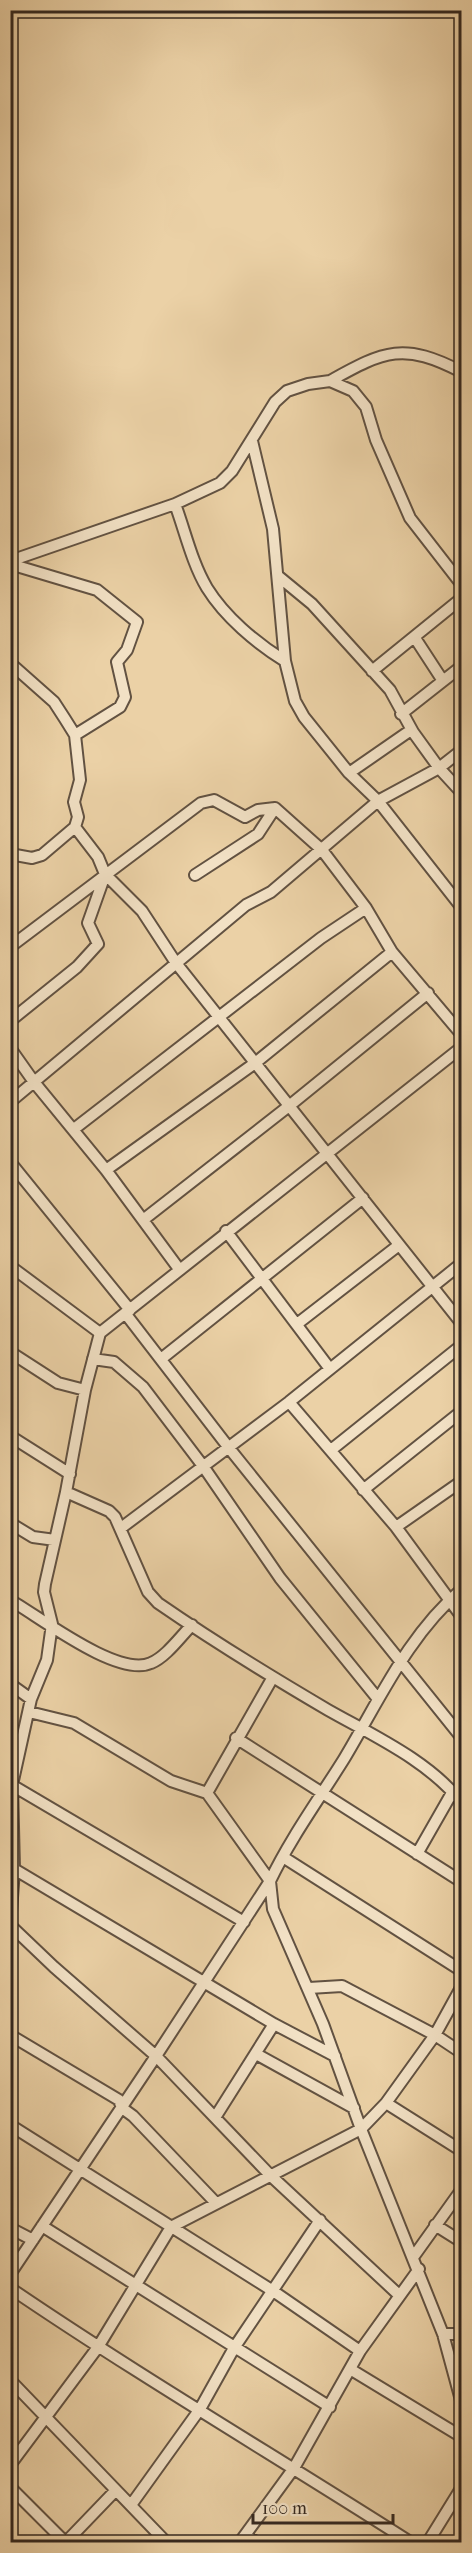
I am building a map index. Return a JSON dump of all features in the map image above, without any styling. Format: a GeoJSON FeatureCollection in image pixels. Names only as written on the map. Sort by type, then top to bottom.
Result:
{"type":"FeatureCollection","features":[{"type":"Feature","properties":{"kind":"street"},"geometry":{"type":"LineString","coordinates":[[10,562],[175,504],[220,483],[232,471],[275,402],[287,391],[308,384],[330,381],[371,361],[403,351],[426,355],[462,372]]}},
{"type":"Feature","properties":{"kind":"street"},"geometry":{"type":"LineString","coordinates":[[330,381],[353,391],[366,407],[376,440],[410,518],[462,585]]}},
{"type":"Feature","properties":{"kind":"street"},"geometry":{"type":"LineString","coordinates":[[252,441],[273,529],[285,661],[295,701],[304,717],[349,773],[378,801],[462,908]]}},
{"type":"Feature","properties":{"kind":"street"},"geometry":{"type":"LineString","coordinates":[[175,504],[202,577],[215,599],[256,640],[285,661]]}},
{"type":"Feature","properties":{"kind":"street"},"geometry":{"type":"LineString","coordinates":[[10,562],[97,590],[137,622],[127,650],[117,662],[125,697],[120,707],[75,735]]}},
{"type":"Feature","properties":{"kind":"street"},"geometry":{"type":"LineString","coordinates":[[278,576],[312,604],[390,690],[411,730],[439,768],[462,793]]}},
{"type":"Feature","properties":{"kind":"street"},"geometry":{"type":"LineString","coordinates":[[372,671],[416,638],[462,598]]}},
{"type":"Feature","properties":{"kind":"street"},"geometry":{"type":"LineString","coordinates":[[416,638],[443,681]]}},
{"type":"Feature","properties":{"kind":"street"},"geometry":{"type":"LineString","coordinates":[[10,663],[54,702],[75,735],[80,780],[74,802],[78,817],[75,827],[42,855],[32,858],[10,854]]}},
{"type":"Feature","properties":{"kind":"street"},"geometry":{"type":"LineString","coordinates":[[401,714],[462,666]]}},
{"type":"Feature","properties":{"kind":"street"},"geometry":{"type":"LineString","coordinates":[[349,773],[411,730]]}},
{"type":"Feature","properties":{"kind":"street"},"geometry":{"type":"LineString","coordinates":[[10,1102],[246,905],[271,891],[378,801],[439,768],[462,750]]}},
{"type":"Feature","properties":{"kind":"street"},"geometry":{"type":"LineString","coordinates":[[10,947],[177,819],[208,801],[214,800],[245,817],[258,810],[275,808],[322,850],[366,908],[392,952],[462,1035]]}},
{"type":"Feature","properties":{"kind":"street"},"geometry":{"type":"LineString","coordinates":[[195,875],[258,834],[275,808]]}},
{"type":"Feature","properties":{"kind":"street"},"geometry":{"type":"LineString","coordinates":[[75,827],[98,857],[105,874],[142,911],[176,963],[462,1324]]}},
{"type":"Feature","properties":{"kind":"street"},"geometry":{"type":"LineString","coordinates":[[10,1021],[77,967],[98,945],[88,923],[105,874]]}},
{"type":"Feature","properties":{"kind":"street"},"geometry":{"type":"LineString","coordinates":[[74,1129],[321,938],[366,908]]}},
{"type":"Feature","properties":{"kind":"street"},"geometry":{"type":"LineString","coordinates":[[106,1170],[255,1063],[392,952]]}},
{"type":"Feature","properties":{"kind":"street"},"geometry":{"type":"LineString","coordinates":[[143,1220],[428,993]]}},
{"type":"Feature","properties":{"kind":"street"},"geometry":{"type":"LineString","coordinates":[[399,2295],[270,2175],[216,2116],[156,2056],[54,1967],[11,1926],[14,1869],[11,1785],[31,1699],[47,1660],[52,1624],[44,1592],[85,1390],[100,1333],[226,1231],[462,1047]]}},
{"type":"Feature","properties":{"kind":"street"},"geometry":{"type":"LineString","coordinates":[[10,1048],[34,1082],[106,1170],[179,1269]]}},
{"type":"Feature","properties":{"kind":"street"},"geometry":{"type":"LineString","coordinates":[[10,1162],[128,1312],[229,1448],[462,1738]]}},
{"type":"Feature","properties":{"kind":"street"},"geometry":{"type":"LineString","coordinates":[[161,1359],[363,1198]]}},
{"type":"Feature","properties":{"kind":"street"},"geometry":{"type":"LineString","coordinates":[[226,1231],[330,1369]]}},
{"type":"Feature","properties":{"kind":"street"},"geometry":{"type":"LineString","coordinates":[[297,1324],[399,1245]]}},
{"type":"Feature","properties":{"kind":"street"},"geometry":{"type":"LineString","coordinates":[[122,1528],[289,1402],[462,1263]]}},
{"type":"Feature","properties":{"kind":"street"},"geometry":{"type":"LineString","coordinates":[[10,1266],[100,1333]]}},
{"type":"Feature","properties":{"kind":"street"},"geometry":{"type":"LineString","coordinates":[[331,1450],[462,1345]]}},
{"type":"Feature","properties":{"kind":"street"},"geometry":{"type":"LineString","coordinates":[[10,1352],[58,1383],[85,1390]]}},
{"type":"Feature","properties":{"kind":"street"},"geometry":{"type":"LineString","coordinates":[[93,1359],[114,1362],[143,1387],[203,1466],[280,1578],[378,1699]]}},
{"type":"Feature","properties":{"kind":"street"},"geometry":{"type":"LineString","coordinates":[[289,1402],[396,1527],[462,1617]]}},
{"type":"Feature","properties":{"kind":"street"},"geometry":{"type":"LineString","coordinates":[[363,1490],[462,1411]]}},
{"type":"Feature","properties":{"kind":"street"},"geometry":{"type":"LineString","coordinates":[[10,1436],[69,1474]]}},
{"type":"Feature","properties":{"kind":"street"},"geometry":{"type":"LineString","coordinates":[[396,1527],[462,1481]]}},
{"type":"Feature","properties":{"kind":"street"},"geometry":{"type":"LineString","coordinates":[[66,1492],[109,1511],[122,1528],[152,1598],[273,1677],[362,1728],[426,1769],[453,1791],[461,1802]]}},
{"type":"Feature","properties":{"kind":"street"},"geometry":{"type":"LineString","coordinates":[[10,1523],[33,1537],[55,1540]]}},
{"type":"Feature","properties":{"kind":"street"},"geometry":{"type":"LineString","coordinates":[[10,2274],[244,1922],[362,1728],[400,1660],[449,1600],[462,1589]]}},
{"type":"Feature","properties":{"kind":"street"},"geometry":{"type":"LineString","coordinates":[[10,1600],[52,1624],[87,1650],[143,1666],[155,1661],[192,1625]]}},
{"type":"Feature","properties":{"kind":"street"},"geometry":{"type":"LineString","coordinates":[[207,1793],[236,1738],[273,1677]]}},
{"type":"Feature","properties":{"kind":"street"},"geometry":{"type":"LineString","coordinates":[[10,1684],[31,1699]]}},
{"type":"Feature","properties":{"kind":"street"},"geometry":{"type":"LineString","coordinates":[[29,1712],[74,1723],[171,1781],[207,1793],[270,1881],[273,1909],[309,1988],[361,2129],[414,2256],[443,2334],[462,2404]]}},
{"type":"Feature","properties":{"kind":"street"},"geometry":{"type":"LineString","coordinates":[[236,1738],[462,1882]]}},
{"type":"Feature","properties":{"kind":"street"},"geometry":{"type":"LineString","coordinates":[[11,1785],[244,1922]]}},
{"type":"Feature","properties":{"kind":"street"},"geometry":{"type":"LineString","coordinates":[[417,1854],[453,1791]]}},
{"type":"Feature","properties":{"kind":"street"},"geometry":{"type":"LineString","coordinates":[[283,1857],[462,1971]]}},
{"type":"Feature","properties":{"kind":"street"},"geometry":{"type":"LineString","coordinates":[[14,1869],[274,2024],[335,2056]]}},
{"type":"Feature","properties":{"kind":"street"},"geometry":{"type":"LineString","coordinates":[[309,1988],[342,1986],[435,2035],[462,2053]]}},
{"type":"Feature","properties":{"kind":"street"},"geometry":{"type":"LineString","coordinates":[[10,2465],[30,2436],[47,2420],[98,2348],[171,2227],[361,2129],[386,2103],[435,2035],[462,1986]]}},
{"type":"Feature","properties":{"kind":"street"},"geometry":{"type":"LineString","coordinates":[[216,2116],[274,2024]]}},
{"type":"Feature","properties":{"kind":"street"},"geometry":{"type":"LineString","coordinates":[[10,2035],[119,2100],[122,2108],[133,2116],[216,2203]]}},
{"type":"Feature","properties":{"kind":"street"},"geometry":{"type":"LineString","coordinates":[[256,2054],[354,2108]]}},
{"type":"Feature","properties":{"kind":"street"},"geometry":{"type":"LineString","coordinates":[[386,2103],[462,2151]]}},
{"type":"Feature","properties":{"kind":"street"},"geometry":{"type":"LineString","coordinates":[[10,2125],[273,2291],[360,2351]]}},
{"type":"Feature","properties":{"kind":"street"},"geometry":{"type":"LineString","coordinates":[[414,2256],[462,2189]]}},
{"type":"Feature","properties":{"kind":"street"},"geometry":{"type":"LineString","coordinates":[[131,2505],[200,2409],[234,2348],[320,2220]]}},
{"type":"Feature","properties":{"kind":"street"},"geometry":{"type":"LineString","coordinates":[[435,2225],[462,2242]]}},
{"type":"Feature","properties":{"kind":"street"},"geometry":{"type":"LineString","coordinates":[[42,2226],[330,2407]]}},
{"type":"Feature","properties":{"kind":"street"},"geometry":{"type":"LineString","coordinates":[[10,2228],[33,2240]]}},
{"type":"Feature","properties":{"kind":"street"},"geometry":{"type":"LineString","coordinates":[[256,2542],[243,2539],[294,2468],[360,2351],[418,2269]]}},
{"type":"Feature","properties":{"kind":"street"},"geometry":{"type":"LineString","coordinates":[[10,2288],[98,2348],[200,2409],[410,2542]]}},
{"type":"Feature","properties":{"kind":"street"},"geometry":{"type":"LineString","coordinates":[[443,2334],[462,2334]]}},
{"type":"Feature","properties":{"kind":"street"},"geometry":{"type":"LineString","coordinates":[[350,2368],[462,2436]]}},
{"type":"Feature","properties":{"kind":"street"},"geometry":{"type":"LineString","coordinates":[[10,2380],[165,2542]]}},
{"type":"Feature","properties":{"kind":"street"},"geometry":{"type":"LineString","coordinates":[[10,2487],[66,2542],[116,2490]]}},
{"type":"Feature","properties":{"kind":"street"},"geometry":{"type":"LineString","coordinates":[[428,2542],[462,2487]]}}]}
